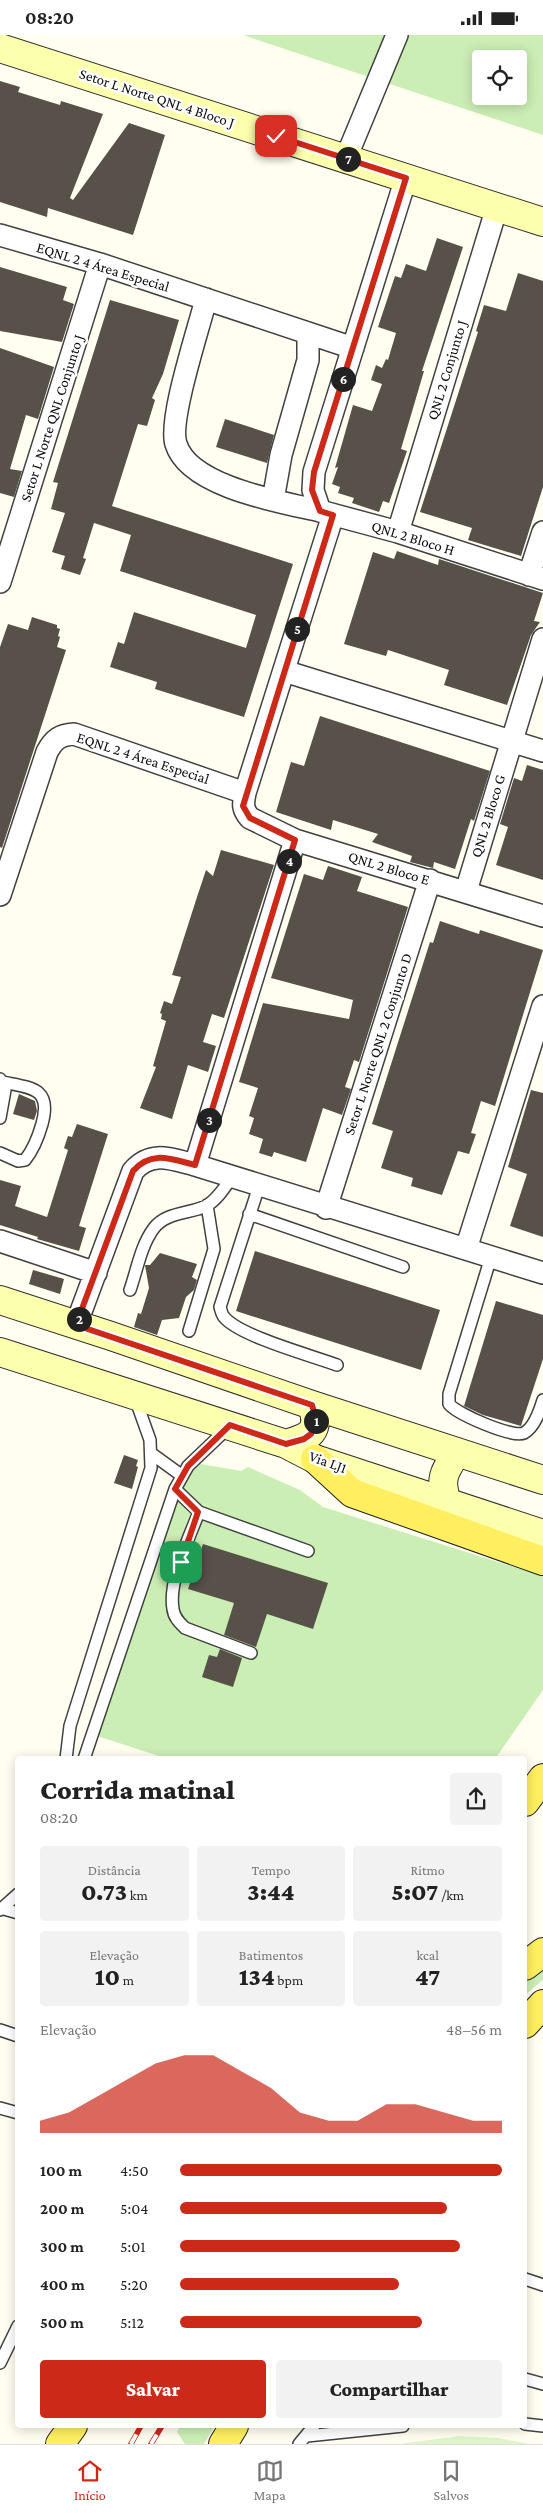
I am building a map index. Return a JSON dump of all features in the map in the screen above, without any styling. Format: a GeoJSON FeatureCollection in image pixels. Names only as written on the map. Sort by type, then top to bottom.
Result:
{"type":"FeatureCollection","features":[{"type":"Feature","properties":{"kind":"main road","name":"Setor L Norte QNL 4 Bloco J"},"geometry":{"type":"LineString","coordinates":[[0,49],[543,222]]}},
{"type":"Feature","properties":{"kind":"main road"},"geometry":{"type":"LineString","coordinates":[[0,1300],[543,1480]]}},
{"type":"Feature","properties":{"kind":"main road","name":"Via LJ1"},"geometry":{"type":"LineString","coordinates":[[0,1352],[230,1425],[286,1444],[315,1459],[543,1534]]}},
{"type":"Feature","properties":{"kind":"main road"},"geometry":{"type":"LineString","coordinates":[[286,1444],[304,1439],[311,1434],[316,1419],[312,1405]]}},
{"type":"Feature","properties":{"kind":"main road"},"geometry":{"type":"LineString","coordinates":[[447,1502],[442,1488],[442,1477],[456,1452]]}},
{"type":"Feature","properties":{"kind":"main road"},"geometry":{"type":"LineString","coordinates":[[315,1459],[352,1493],[543,1561]]}},
{"type":"Feature","properties":{"kind":"main road"},"geometry":{"type":"LineString","coordinates":[[527,1799],[543,1778]]}},
{"type":"Feature","properties":{"kind":"main road"},"geometry":{"type":"LineString","coordinates":[[527,1964],[543,1952]]}},
{"type":"Feature","properties":{"kind":"main road"},"geometry":{"type":"LineString","coordinates":[[527,2022],[543,2004]]}},
{"type":"Feature","properties":{"kind":"main road"},"geometry":{"type":"LineString","coordinates":[[60,2444],[71,2428]]}},
{"type":"Feature","properties":{"kind":"main road"},"geometry":{"type":"LineString","coordinates":[[223,2444],[233,2428]]}},
{"type":"Feature","properties":{"kind":"street"},"geometry":{"type":"LineString","coordinates":[[346,158],[397,35]]}},
{"type":"Feature","properties":{"kind":"street"},"geometry":{"type":"LineString","coordinates":[[244,799],[284,671],[327,513],[312,490],[314,472],[406,178]]}},
{"type":"Feature","properties":{"kind":"street","name":"QNL 2 Conjunto J"},"geometry":{"type":"LineString","coordinates":[[398,532],[497,207]]}},
{"type":"Feature","properties":{"kind":"street","name":"EQNL 2 4 Área Especial"},"geometry":{"type":"LineString","coordinates":[[0,235],[100,264],[353,347]]}},
{"type":"Feature","properties":{"kind":"street","name":"Setor L Norte QNL Conjunto J"},"geometry":{"type":"LineString","coordinates":[[1,575],[100,264]]}},
{"type":"Feature","properties":{"kind":"street"},"geometry":{"type":"LineString","coordinates":[[206,299],[174,422],[176,445],[188,465],[213,480],[273,500],[327,513]]}},
{"type":"Feature","properties":{"kind":"street"},"geometry":{"type":"LineString","coordinates":[[273,500],[281,455],[308,360],[308,333]]}},
{"type":"Feature","properties":{"kind":"street","name":"QNL 2 Bloco H"},"geometry":{"type":"LineString","coordinates":[[327,513],[398,532],[536,577]]}},
{"type":"Feature","properties":{"kind":"street"},"geometry":{"type":"LineString","coordinates":[[536,577],[543,532]]}},
{"type":"Feature","properties":{"kind":"street","name":"QNL 2 Bloco G"},"geometry":{"type":"LineString","coordinates":[[466,891],[543,639]]}},
{"type":"Feature","properties":{"kind":"street"},"geometry":{"type":"LineString","coordinates":[[284,671],[543,751]]}},
{"type":"Feature","properties":{"kind":"street","name":"EQNL 2 4 Área Especial"},"geometry":{"type":"LineString","coordinates":[[1,892],[47,752],[52,742],[62,735],[74,734],[244,799]]}},
{"type":"Feature","properties":{"kind":"street","name":"QNL 2 Bloco E"},"geometry":{"type":"LineString","coordinates":[[244,799],[250,818],[295,840],[543,916]]}},
{"type":"Feature","properties":{"kind":"street"},"geometry":{"type":"LineString","coordinates":[[195,1165],[295,840]]}},
{"type":"Feature","properties":{"kind":"street","name":"Setor L Norte QNL 2 Conjunto D"},"geometry":{"type":"LineString","coordinates":[[326,1208],[430,880]]}},
{"type":"Feature","properties":{"kind":"street"},"geometry":{"type":"LineString","coordinates":[[466,1249],[543,1006]]}},
{"type":"Feature","properties":{"kind":"street"},"geometry":{"type":"LineString","coordinates":[[76,1325],[133,1171],[141,1162],[151,1158],[167,1158],[195,1165],[326,1208],[543,1273]]}},
{"type":"Feature","properties":{"kind":"street"},"geometry":{"type":"LineString","coordinates":[[0,1241],[96,1273]]}},
{"type":"Feature","properties":{"kind":"lane"},"geometry":{"type":"LineString","coordinates":[[0,1118],[5,1090],[1,1081]]}},
{"type":"Feature","properties":{"kind":"lane"},"geometry":{"type":"LineString","coordinates":[[0,1153],[18,1161],[25,1160],[34,1149],[46,1107],[41,1095],[29,1087],[1,1081]]}},
{"type":"Feature","properties":{"kind":"lane"},"geometry":{"type":"LineString","coordinates":[[130,1290],[147,1240],[154,1228],[164,1219],[207,1205],[220,1193],[232,1177]]}},
{"type":"Feature","properties":{"kind":"lane"},"geometry":{"type":"LineString","coordinates":[[259,1186],[220,1307],[223,1316],[230,1323],[253,1335],[337,1365]]}},
{"type":"Feature","properties":{"kind":"lane"},"geometry":{"type":"LineString","coordinates":[[189,1331],[214,1249],[207,1205]]}},
{"type":"Feature","properties":{"kind":"lane"},"geometry":{"type":"LineString","coordinates":[[250,1215],[403,1267]]}},
{"type":"Feature","properties":{"kind":"lane"},"geometry":{"type":"LineString","coordinates":[[490,1257],[449,1394],[449,1404],[454,1410],[464,1415],[514,1434],[524,1433],[531,1427],[538,1415],[543,1399]]}},
{"type":"Feature","properties":{"kind":"lane"},"geometry":{"type":"LineString","coordinates":[[66,1756],[70,1726],[115,1578],[147,1483],[152,1454],[150,1439],[134,1396]]}},
{"type":"Feature","properties":{"kind":"lane"},"geometry":{"type":"LineString","coordinates":[[85,1756],[180,1475],[230,1425]]}},
{"type":"Feature","properties":{"kind":"lane"},"geometry":{"type":"LineString","coordinates":[[152,1454],[180,1475]]}},
{"type":"Feature","properties":{"kind":"lane"},"geometry":{"type":"LineString","coordinates":[[175,1489],[198,1512],[308,1551]]}},
{"type":"Feature","properties":{"kind":"lane"},"geometry":{"type":"LineString","coordinates":[[198,1512],[172,1593],[173,1611],[178,1621],[185,1628],[251,1653]]}},
{"type":"Feature","properties":{"kind":"lane"},"geometry":{"type":"LineString","coordinates":[[2,1910],[15,1897]]}},
{"type":"Feature","properties":{"kind":"lane"},"geometry":{"type":"LineString","coordinates":[[2,1910],[15,1912]]}},
{"type":"Feature","properties":{"kind":"lane"},"geometry":{"type":"LineString","coordinates":[[0,2030],[15,2034]]}},
{"type":"Feature","properties":{"kind":"lane"},"geometry":{"type":"LineString","coordinates":[[0,2108],[15,2112]]}},
{"type":"Feature","properties":{"kind":"lane"},"geometry":{"type":"LineString","coordinates":[[527,2280],[543,2285]]}},
{"type":"Feature","properties":{"kind":"lane"},"geometry":{"type":"LineString","coordinates":[[0,2363],[15,2333]]}},
{"type":"Feature","properties":{"kind":"lane"},"geometry":{"type":"LineString","coordinates":[[527,2380],[543,2384]]}},
{"type":"Feature","properties":{"kind":"lane"},"geometry":{"type":"LineString","coordinates":[[527,2424],[543,2426]]}},
{"type":"Feature","properties":{"kind":"lane"},"geometry":{"type":"LineString","coordinates":[[303,2440],[312,2428]]}},
{"type":"Feature","properties":{"kind":"lane"},"geometry":{"type":"LineString","coordinates":[[303,2440],[389,2428]]}},
{"type":"Feature","properties":{"kind":"green space"},"geometry":{"type":"Polygon","coordinates":[[[243,35],[543,35],[543,135],[243,35]]]}},
{"type":"Feature","properties":{"kind":"green space"},"geometry":{"type":"Polygon","coordinates":[[[201,1464],[241,1471],[248,1467],[300,1490],[323,1507],[543,1576],[543,1690],[497,1756],[159,1756],[88,1733],[185,1473],[201,1464]]]}},
{"type":"Feature","properties":{"kind":"green space"},"geometry":{"type":"Polygon","coordinates":[[[543,1968],[543,1980],[527,1993],[527,1981],[543,1968]]]}},
{"type":"Feature","properties":{"kind":"green space"},"geometry":{"type":"Polygon","coordinates":[[[179,2428],[214,2428],[204,2444],[185,2444],[177,2432],[179,2428]]]}},
{"type":"Feature","properties":{"kind":"green space"},"geometry":{"type":"Polygon","coordinates":[[[460,2436],[498,2438],[530,2444],[400,2444],[460,2436]]]}},
{"type":"Feature","properties":{"kind":"building"},"geometry":{"type":"Polygon","coordinates":[[[0,81],[20,87],[18,92],[60,105],[61,101],[103,114],[70,198],[73,200],[129,123],[165,135],[133,235],[48,208],[47,217],[0,202],[0,81]]]}},
{"type":"Feature","properties":{"kind":"building"},"geometry":{"type":"Polygon","coordinates":[[[437,238],[463,247],[422,371],[424,371],[401,449],[407,451],[389,503],[383,501],[379,512],[352,503],[354,498],[338,493],[340,487],[332,484],[338,467],[335,468],[353,405],[372,411],[382,384],[371,380],[376,365],[382,368],[386,359],[388,360],[396,333],[378,327],[395,276],[401,278],[406,264],[426,271],[437,238]]]}},
{"type":"Feature","properties":{"kind":"building"},"geometry":{"type":"Polygon","coordinates":[[[0,267],[67,287],[63,300],[74,304],[62,342],[0,331],[0,267]]]}},
{"type":"Feature","properties":{"kind":"building"},"geometry":{"type":"Polygon","coordinates":[[[518,273],[543,281],[543,487],[521,556],[468,540],[472,528],[420,512],[478,332],[476,331],[484,305],[506,311],[518,273]]]}},
{"type":"Feature","properties":{"kind":"building"},"geometry":{"type":"Polygon","coordinates":[[[110,300],[179,320],[163,374],[152,398],[155,400],[147,426],[138,424],[112,506],[293,564],[244,717],[155,689],[157,682],[110,667],[118,642],[124,644],[134,612],[246,648],[256,615],[120,571],[131,535],[94,523],[83,558],[86,559],[80,575],[61,569],[65,556],[52,552],[65,513],[51,509],[58,483],[53,482],[110,300]]]}},
{"type":"Feature","properties":{"kind":"building"},"geometry":{"type":"Polygon","coordinates":[[[0,348],[54,367],[38,419],[26,415],[10,469],[22,471],[14,497],[0,493],[0,348]]]}},
{"type":"Feature","properties":{"kind":"building"},"geometry":{"type":"Polygon","coordinates":[[[225,419],[274,435],[267,463],[216,447],[225,419]]]}},
{"type":"Feature","properties":{"kind":"building"},"geometry":{"type":"Polygon","coordinates":[[[397,551],[438,565],[439,559],[543,593],[534,621],[540,622],[531,635],[507,705],[444,685],[449,670],[388,650],[386,656],[344,644],[373,552],[394,559],[397,551]]]}},
{"type":"Feature","properties":{"kind":"building"},"geometry":{"type":"Polygon","coordinates":[[[32,617],[57,625],[57,628],[60,629],[58,636],[60,637],[57,647],[66,650],[2,848],[0,847],[0,647],[8,624],[28,630],[32,617]]]}},
{"type":"Feature","properties":{"kind":"building"},"geometry":{"type":"Polygon","coordinates":[[[320,716],[490,771],[474,821],[471,819],[455,869],[434,862],[433,868],[410,862],[412,856],[372,842],[378,834],[333,820],[331,830],[276,812],[291,762],[304,766],[320,716]]]}},
{"type":"Feature","properties":{"kind":"building"},"geometry":{"type":"Polygon","coordinates":[[[527,765],[543,770],[543,880],[496,865],[508,827],[500,824],[514,778],[522,781],[527,765]]]}},
{"type":"Feature","properties":{"kind":"building"},"geometry":{"type":"Polygon","coordinates":[[[221,850],[274,865],[224,1018],[212,1014],[203,1042],[216,1046],[208,1072],[188,1065],[172,1119],[140,1108],[156,1067],[153,1066],[166,1021],[161,1019],[162,1014],[160,1013],[164,1001],[172,1004],[181,977],[172,975],[206,870],[213,876],[221,850]]]}},
{"type":"Feature","properties":{"kind":"building"},"geometry":{"type":"Polygon","coordinates":[[[328,866],[362,877],[357,891],[408,907],[359,1062],[354,1060],[345,1087],[351,1089],[342,1115],[323,1108],[306,1162],[274,1152],[272,1157],[259,1153],[263,1139],[249,1134],[254,1118],[249,1116],[258,1088],[239,1082],[263,1003],[349,1019],[353,1000],[271,978],[304,874],[323,880],[328,866]]]}},
{"type":"Feature","properties":{"kind":"building"},"geometry":{"type":"Polygon","coordinates":[[[440,921],[479,934],[480,930],[543,950],[495,1106],[481,1101],[471,1133],[476,1134],[469,1154],[458,1151],[442,1195],[411,1186],[413,1178],[381,1168],[393,1131],[372,1124],[430,942],[433,943],[440,921]]]}},
{"type":"Feature","properties":{"kind":"building"},"geometry":{"type":"Polygon","coordinates":[[[531,1090],[543,1093],[543,1237],[510,1226],[527,1174],[508,1167],[531,1090]]]}},
{"type":"Feature","properties":{"kind":"building"},"geometry":{"type":"Polygon","coordinates":[[[19,1094],[35,1101],[37,1111],[34,1120],[13,1114],[19,1094]]]}},
{"type":"Feature","properties":{"kind":"building"},"geometry":{"type":"Polygon","coordinates":[[[77,1124],[108,1134],[79,1226],[86,1228],[79,1251],[37,1239],[38,1237],[0,1225],[0,1180],[21,1186],[15,1206],[47,1217],[68,1150],[64,1148],[68,1136],[72,1137],[77,1124]]]}},
{"type":"Feature","properties":{"kind":"building"},"geometry":{"type":"Polygon","coordinates":[[[255,1251],[440,1310],[421,1370],[236,1311],[255,1251]]]}},
{"type":"Feature","properties":{"kind":"building"},"geometry":{"type":"Polygon","coordinates":[[[160,1253],[197,1264],[192,1277],[197,1280],[194,1290],[186,1297],[179,1318],[162,1320],[157,1335],[134,1327],[138,1313],[141,1314],[149,1288],[145,1265],[150,1265],[160,1253]]]}},
{"type":"Feature","properties":{"kind":"building"},"geometry":{"type":"Polygon","coordinates":[[[33,1270],[64,1279],[60,1294],[29,1284],[33,1270]]]}},
{"type":"Feature","properties":{"kind":"building"},"geometry":{"type":"Polygon","coordinates":[[[496,1301],[543,1315],[543,1359],[521,1426],[483,1415],[464,1406],[496,1301]]]}},
{"type":"Feature","properties":{"kind":"building"},"geometry":{"type":"Polygon","coordinates":[[[124,1455],[138,1460],[132,1489],[114,1483],[124,1455]]]}},
{"type":"Feature","properties":{"kind":"building"},"geometry":{"type":"Polygon","coordinates":[[[203,1544],[328,1583],[313,1629],[267,1614],[256,1647],[224,1635],[234,1603],[188,1589],[203,1544]]]}},
{"type":"Feature","properties":{"kind":"building"},"geometry":{"type":"Polygon","coordinates":[[[220,1649],[242,1658],[233,1687],[202,1677],[209,1655],[217,1657],[220,1649]]]}},
{"type":"Feature","properties":{"kind":"railway"},"geometry":{"type":"LineString","coordinates":[[131,2444],[140,2428]]}},
{"type":"Feature","properties":{"kind":"railway"},"geometry":{"type":"LineString","coordinates":[[151,2444],[161,2428]]}},
{"type":"Feature","properties":{"kind":"route"},"geometry":{"type":"LineString","coordinates":[[181,1562],[198,1512],[175,1489],[180,1475],[230,1425],[286,1444],[304,1439],[311,1434],[315,1427],[316,1419],[312,1405],[76,1325],[133,1171],[141,1162],[151,1158],[167,1158],[195,1165],[295,840],[250,818],[243,806],[245,793],[333,515],[320,511],[312,490],[314,472],[406,178],[276,136]]}}]}
